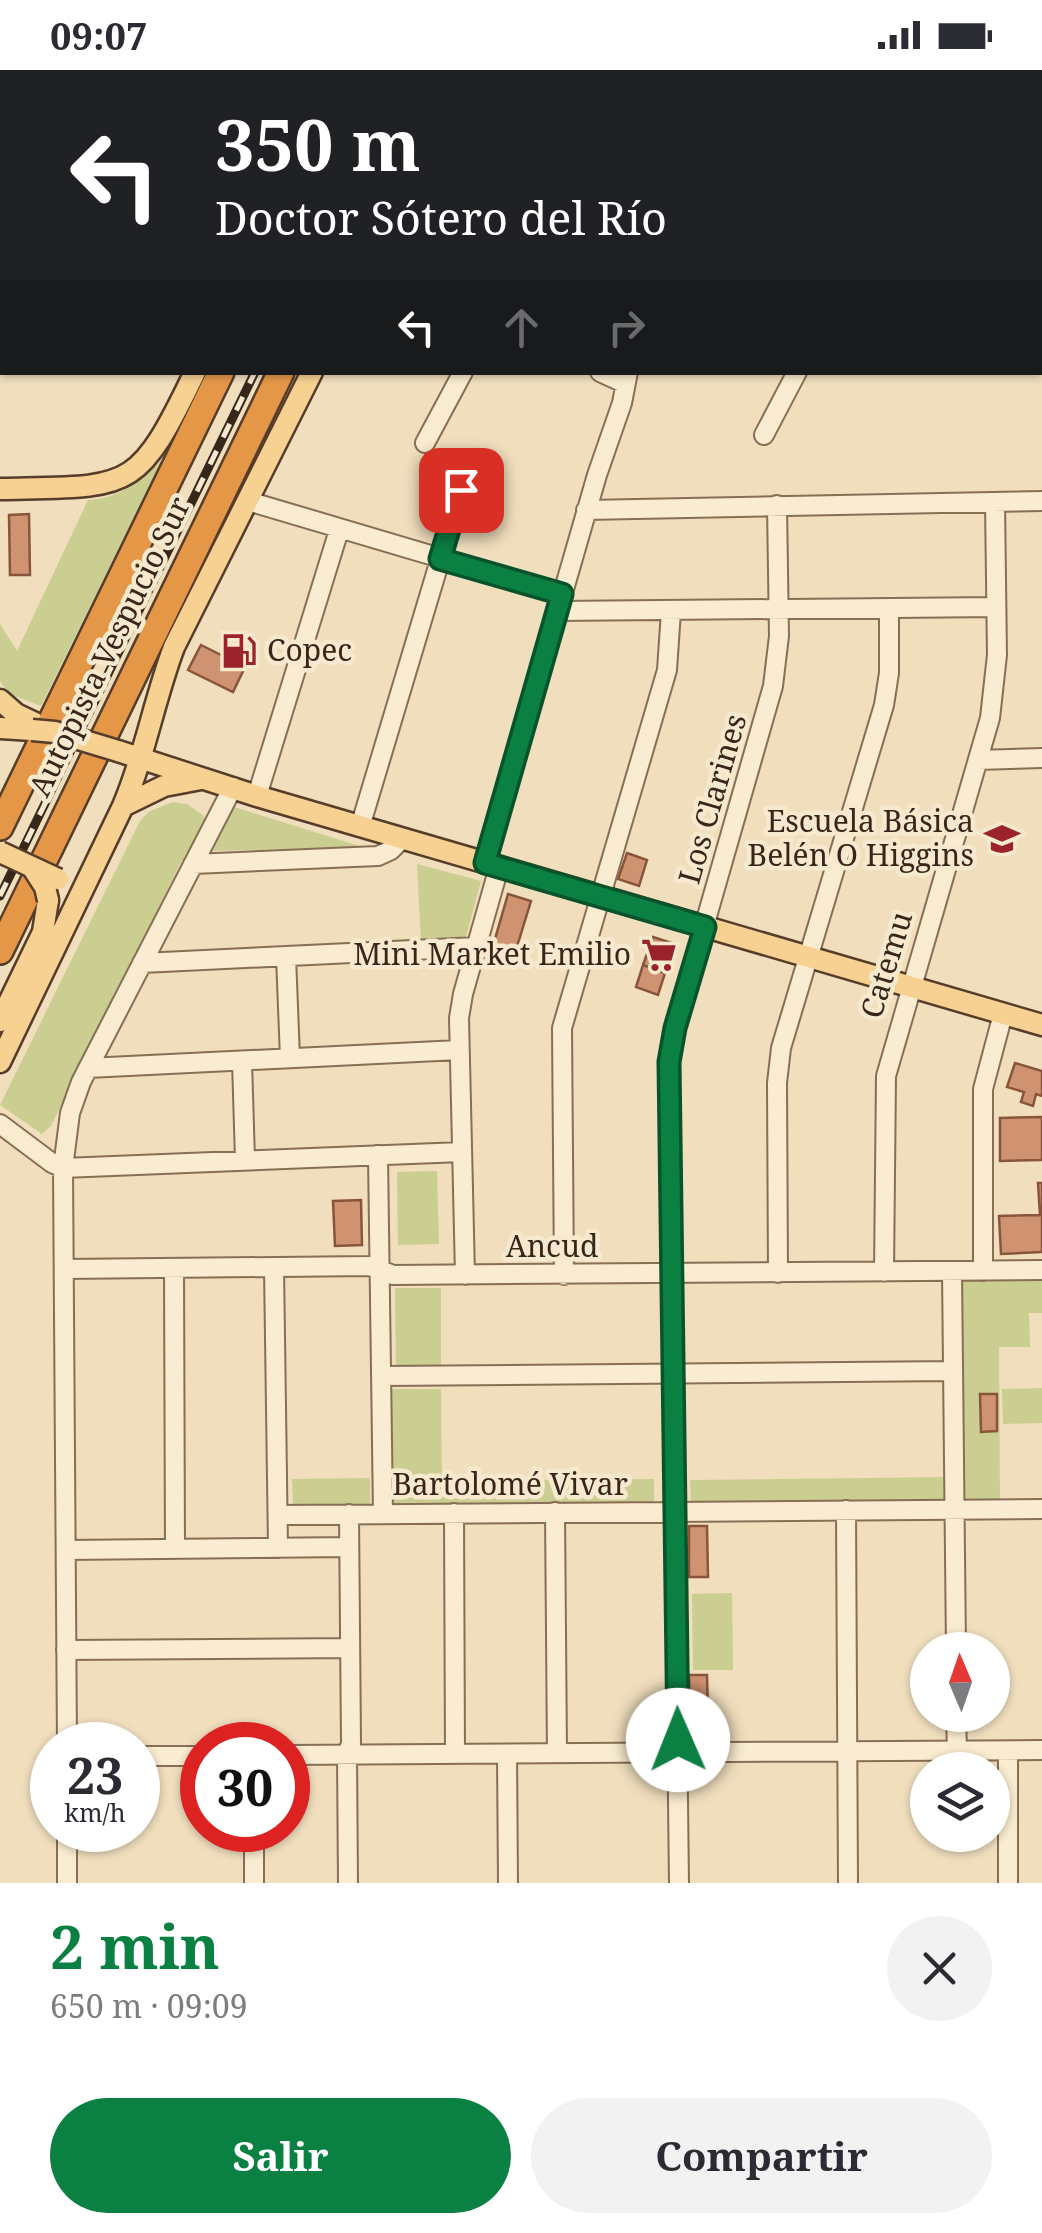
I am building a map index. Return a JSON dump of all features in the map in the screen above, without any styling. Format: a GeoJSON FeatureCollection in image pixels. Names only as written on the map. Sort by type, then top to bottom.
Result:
{"type":"FeatureCollection","features":[{"type":"Feature","properties":{"kind":"highway","name":"Autopista Vespucio Sur"},"geometry":{"type":"LineString","coordinates":[[0,828],[220,375]]}},
{"type":"Feature","properties":{"kind":"highway","name":"Autopista Vespucio Sur"},"geometry":{"type":"LineString","coordinates":[[0,951],[280,375]]}},
{"type":"Feature","properties":{"kind":"main road"},"geometry":{"type":"LineString","coordinates":[[0,490],[84,488],[122,478],[144,463],[157,447],[187,375]]}},
{"type":"Feature","properties":{"kind":"main road"},"geometry":{"type":"LineString","coordinates":[[0,1062],[123,806],[174,648],[311,375]]}},
{"type":"Feature","properties":{"kind":"main road"},"geometry":{"type":"LineString","coordinates":[[0,700],[33,727]]}},
{"type":"Feature","properties":{"kind":"main road"},"geometry":{"type":"LineString","coordinates":[[0,728],[33,727],[55,732],[360,827],[1042,1026]]}},
{"type":"Feature","properties":{"kind":"main road"},"geometry":{"type":"LineString","coordinates":[[123,806],[164,786],[208,779]]}},
{"type":"Feature","properties":{"kind":"main road"},"geometry":{"type":"LineString","coordinates":[[0,852],[58,879],[76,880],[90,874]]}},
{"type":"Feature","properties":{"kind":"main road"},"geometry":{"type":"LineString","coordinates":[[0,1021],[43,932],[48,900],[33,869]]}},
{"type":"Feature","properties":{"kind":"street"},"geometry":{"type":"LineString","coordinates":[[426,444],[461,375]]}},
{"type":"Feature","properties":{"kind":"street"},"geometry":{"type":"LineString","coordinates":[[764,435],[795,375]]}},
{"type":"Feature","properties":{"kind":"street"},"geometry":{"type":"LineString","coordinates":[[466,1275],[460,1007],[560,602],[622,403],[626,378]]}},
{"type":"Feature","properties":{"kind":"street"},"geometry":{"type":"LineString","coordinates":[[360,827],[461,490]]}},
{"type":"Feature","properties":{"kind":"street"},"geometry":{"type":"LineString","coordinates":[[248,501],[440,559],[560,602],[671,611],[996,607]]}},
{"type":"Feature","properties":{"kind":"street","name":"Catemu"},"geometry":{"type":"LineString","coordinates":[[884,1272],[884,1090],[890,1052],[993,700],[995,502]]}},
{"type":"Feature","properties":{"kind":"street"},"geometry":{"type":"LineString","coordinates":[[586,510],[1042,502]]}},
{"type":"Feature","properties":{"kind":"street","name":"Los Clarines"},"geometry":{"type":"LineString","coordinates":[[679,1883],[670,1050],[773,686],[778,610],[777,505]]}},
{"type":"Feature","properties":{"kind":"street"},"geometry":{"type":"LineString","coordinates":[[257,796],[339,530]]}},
{"type":"Feature","properties":{"kind":"street"},"geometry":{"type":"LineString","coordinates":[[778,1273],[778,1071],[784,1037],[884,705],[889,673],[889,608]]}},
{"type":"Feature","properties":{"kind":"street"},"geometry":{"type":"LineString","coordinates":[[564,1274],[561,1038],[667,670],[671,611]]}},
{"type":"Feature","properties":{"kind":"street"},"geometry":{"type":"LineString","coordinates":[[978,760],[1042,758]]}},
{"type":"Feature","properties":{"kind":"street"},"geometry":{"type":"LineString","coordinates":[[67,1722],[63,1168],[70,1112],[88,1068],[232,788]]}},
{"type":"Feature","properties":{"kind":"street"},"geometry":{"type":"LineString","coordinates":[[193,864],[378,856],[392,850],[402,838]]}},
{"type":"Feature","properties":{"kind":"street"},"geometry":{"type":"LineString","coordinates":[[142,963],[476,947]]}},
{"type":"Feature","properties":{"kind":"street"},"geometry":{"type":"LineString","coordinates":[[286,956],[290,1058]]}},
{"type":"Feature","properties":{"kind":"street"},"geometry":{"type":"LineString","coordinates":[[983,1271],[983,1089],[1004,1014]]}},
{"type":"Feature","properties":{"kind":"street"},"geometry":{"type":"LineString","coordinates":[[88,1068],[459,1050]]}},
{"type":"Feature","properties":{"kind":"street"},"geometry":{"type":"LineString","coordinates":[[242,1060],[245,1160]]}},
{"type":"Feature","properties":{"kind":"street"},"geometry":{"type":"LineString","coordinates":[[0,1124],[63,1168],[462,1152]]}},
{"type":"Feature","properties":{"kind":"street"},"geometry":{"type":"LineString","coordinates":[[378,1155],[383,1514]]}},
{"type":"Feature","properties":{"kind":"street","name":"Ancud"},"geometry":{"type":"LineString","coordinates":[[64,1268],[370,1266],[393,1275],[1042,1270]]}},
{"type":"Feature","properties":{"kind":"street"},"geometry":{"type":"LineString","coordinates":[[274,1267],[278,1548]]}},
{"type":"Feature","properties":{"kind":"street"},"geometry":{"type":"LineString","coordinates":[[174,1268],[175,1549]]}},
{"type":"Feature","properties":{"kind":"street"},"geometry":{"type":"LineString","coordinates":[[952,1271],[956,1632]]}},
{"type":"Feature","properties":{"kind":"street"},"geometry":{"type":"LineString","coordinates":[[382,1376],[952,1372]]}},
{"type":"Feature","properties":{"kind":"street"},"geometry":{"type":"LineString","coordinates":[[846,1510],[848,1883]]}},
{"type":"Feature","properties":{"kind":"street","name":"Bartolomé Vivar"},"geometry":{"type":"LineString","coordinates":[[278,1514],[1042,1510]]}},
{"type":"Feature","properties":{"kind":"street"},"geometry":{"type":"LineString","coordinates":[[556,1512],[557,1754]]}},
{"type":"Feature","properties":{"kind":"street"},"geometry":{"type":"LineString","coordinates":[[454,1513],[456,1754]]}},
{"type":"Feature","properties":{"kind":"street"},"geometry":{"type":"LineString","coordinates":[[348,1883],[349,1514]]}},
{"type":"Feature","properties":{"kind":"street"},"geometry":{"type":"LineString","coordinates":[[66,1550],[349,1548]]}},
{"type":"Feature","properties":{"kind":"street"},"geometry":{"type":"LineString","coordinates":[[66,1650],[350,1648]]}},
{"type":"Feature","properties":{"kind":"street"},"geometry":{"type":"LineString","coordinates":[[956,1732],[957,1751]]}},
{"type":"Feature","properties":{"kind":"street"},"geometry":{"type":"LineString","coordinates":[[310,1755],[1042,1750]]}},
{"type":"Feature","properties":{"kind":"street"},"geometry":{"type":"LineString","coordinates":[[1008,1751],[1008,1883]]}},
{"type":"Feature","properties":{"kind":"street"},"geometry":{"type":"LineString","coordinates":[[507,1754],[508,1883]]}},
{"type":"Feature","properties":{"kind":"street"},"geometry":{"type":"LineString","coordinates":[[67,1852],[68,1883]]}},
{"type":"Feature","properties":{"kind":"street"},"geometry":{"type":"LineString","coordinates":[[254,1852],[254,1883]]}},
{"type":"Feature","properties":{"kind":"green space"},"geometry":{"type":"Polygon","coordinates":[[[162,460],[41,706],[9,694],[0,681],[0,624],[17,651],[88,500],[119,492],[162,460]]]}},
{"type":"Feature","properties":{"kind":"green space"},"geometry":{"type":"Polygon","coordinates":[[[173,802],[187,804],[204,816],[204,824],[180,864],[51,1126],[42,1134],[0,1105],[140,821],[150,811],[173,802]]]}},
{"type":"Feature","properties":{"kind":"green space"},"geometry":{"type":"Polygon","coordinates":[[[234,807],[363,847],[213,851],[234,807]]]}},
{"type":"Feature","properties":{"kind":"green space"},"geometry":{"type":"Polygon","coordinates":[[[417,864],[481,881],[465,940],[421,942],[417,864]]]}},
{"type":"Feature","properties":{"kind":"green space"},"geometry":{"type":"Polygon","coordinates":[[[437,1171],[439,1244],[398,1245],[397,1172],[437,1171]]]}},
{"type":"Feature","properties":{"kind":"green space"},"geometry":{"type":"Polygon","coordinates":[[[1042,1280],[1042,1313],[1029,1313],[1030,1347],[999,1347],[1000,1506],[955,1506],[954,1281],[1042,1280]]]}},
{"type":"Feature","properties":{"kind":"green space"},"geometry":{"type":"Polygon","coordinates":[[[395,1288],[441,1288],[441,1368],[396,1369],[395,1288]]]}},
{"type":"Feature","properties":{"kind":"green space"},"geometry":{"type":"Polygon","coordinates":[[[1042,1388],[1042,1423],[1003,1424],[1002,1389],[1042,1388]]]}},
{"type":"Feature","properties":{"kind":"green space"},"geometry":{"type":"Polygon","coordinates":[[[389,1389],[441,1389],[442,1481],[654,1479],[654,1504],[390,1507],[389,1389]]]}},
{"type":"Feature","properties":{"kind":"green space"},"geometry":{"type":"Polygon","coordinates":[[[950,1477],[950,1501],[691,1504],[690,1480],[950,1477]]]}},
{"type":"Feature","properties":{"kind":"green space"},"geometry":{"type":"Polygon","coordinates":[[[370,1478],[370,1505],[293,1507],[292,1479],[370,1478]]]}},
{"type":"Feature","properties":{"kind":"green space"},"geometry":{"type":"Polygon","coordinates":[[[732,1593],[733,1670],[693,1670],[692,1594],[732,1593]]]}},
{"type":"Feature","properties":{"kind":"building"},"geometry":{"type":"Polygon","coordinates":[[[29,514],[30,575],[10,575],[9,515],[29,514]]]}},
{"type":"Feature","properties":{"kind":"building"},"geometry":{"type":"Polygon","coordinates":[[[201,645],[245,667],[233,692],[188,670],[201,645]]]}},
{"type":"Feature","properties":{"kind":"building"},"geometry":{"type":"Polygon","coordinates":[[[627,853],[647,860],[639,886],[618,879],[627,853]]]}},
{"type":"Feature","properties":{"kind":"building"},"geometry":{"type":"Polygon","coordinates":[[[508,894],[531,901],[515,953],[493,946],[508,894]]]}},
{"type":"Feature","properties":{"kind":"building","name":"Mini Market Emilio"},"geometry":{"type":"Polygon","coordinates":[[[653,937],[675,944],[665,973],[643,965],[653,937]]]}},
{"type":"Feature","properties":{"kind":"building"},"geometry":{"type":"Polygon","coordinates":[[[643,965],[665,973],[658,995],[636,987],[643,965]]]}},
{"type":"Feature","properties":{"kind":"building"},"geometry":{"type":"Polygon","coordinates":[[[1015,1063],[1042,1071],[1042,1096],[1036,1094],[1033,1106],[1021,1102],[1024,1092],[1007,1087],[1015,1063]]]}},
{"type":"Feature","properties":{"kind":"building"},"geometry":{"type":"Polygon","coordinates":[[[1042,1117],[1042,1160],[1000,1161],[1000,1118],[1042,1117]]]}},
{"type":"Feature","properties":{"kind":"building"},"geometry":{"type":"Polygon","coordinates":[[[1038,1183],[1042,1183],[1042,1252],[1001,1254],[999,1216],[1040,1215],[1038,1183]]]}},
{"type":"Feature","properties":{"kind":"building"},"geometry":{"type":"Polygon","coordinates":[[[361,1200],[362,1245],[335,1246],[333,1201],[361,1200]]]}},
{"type":"Feature","properties":{"kind":"building"},"geometry":{"type":"Polygon","coordinates":[[[980,1394],[997,1394],[997,1431],[981,1432],[980,1394]]]}},
{"type":"Feature","properties":{"kind":"building"},"geometry":{"type":"Polygon","coordinates":[[[689,1526],[707,1526],[708,1577],[689,1577],[689,1526]]]}},
{"type":"Feature","properties":{"kind":"building"},"geometry":{"type":"Polygon","coordinates":[[[689,1675],[707,1675],[708,1715],[690,1715],[689,1675]]]}},
{"type":"Feature","properties":{"kind":"railway"},"geometry":{"type":"LineString","coordinates":[[0,896],[254,375]]}},
{"type":"Feature","properties":{"kind":"place","name":"Copec"},"geometry":{"type":"Point","coordinates":[239,651]}},
{"type":"Feature","properties":{"kind":"place","name":"Escuela Básica Belén O Higgins"},"geometry":{"type":"Point","coordinates":[1002,839]}},
{"type":"Feature","properties":{"kind":"place","name":"Mini Market Emilio"},"geometry":{"type":"Point","coordinates":[659,955]}},
{"type":"Feature","properties":{"kind":"route"},"geometry":{"type":"LineString","coordinates":[[461,490],[440,559],[562,594],[485,863],[705,927],[669,1062],[678,1740]]}}]}
